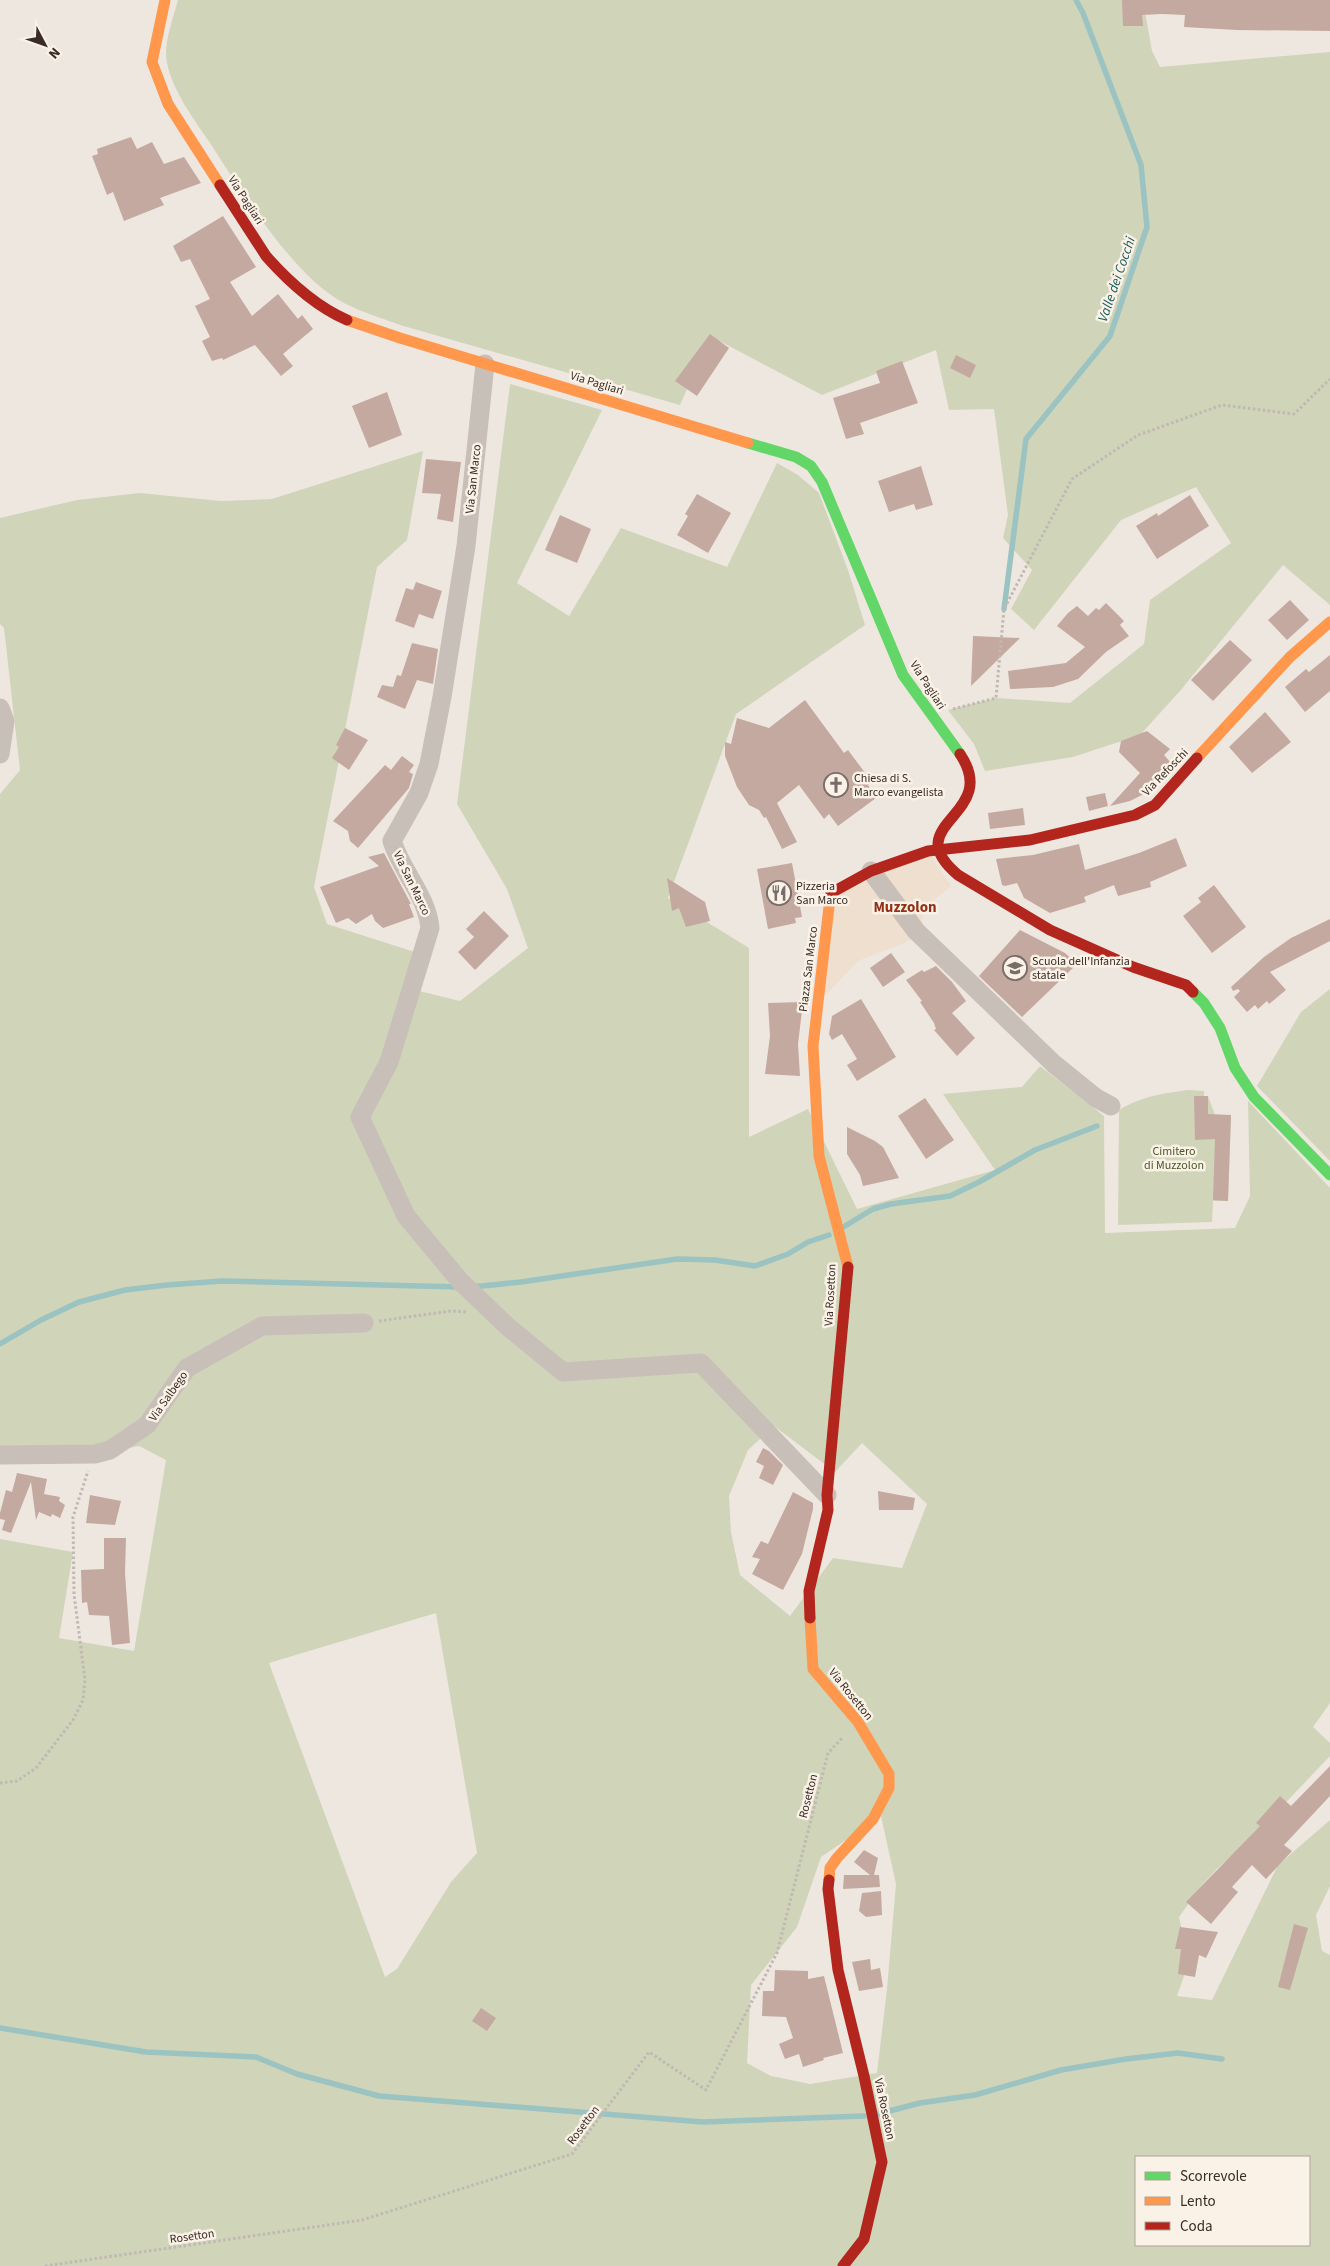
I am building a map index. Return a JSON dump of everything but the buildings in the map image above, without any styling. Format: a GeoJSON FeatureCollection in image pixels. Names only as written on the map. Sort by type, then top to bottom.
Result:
{"type":"FeatureCollection","features":[{"type":"Feature","properties":{"kind":"street","name":"Via Pagliari"},"geometry":{"type":"LineString","coordinates":[[165,0],[152,62],[168,104],[266,256],[283,276],[302,291],[341,317],[400,338],[796,458],[811,466],[824,488],[903,675],[962,757],[971,782],[969,796],[938,836],[936,843],[938,851]]}},
{"type":"Feature","properties":{"kind":"street","name":"Via San Marco"},"geometry":{"type":"LineString","coordinates":[[485,364],[466,546],[442,697],[429,764],[419,793],[392,841],[396,854],[429,913],[430,928],[389,1062],[360,1117],[406,1216],[460,1281],[496,1315]]}},
{"type":"Feature","properties":{"kind":"street","name":"Via Refoschi"},"geometry":{"type":"LineString","coordinates":[[938,851],[1030,840],[1135,815],[1155,804],[1290,657],[1330,622]]}},
{"type":"Feature","properties":{"kind":"street"},"geometry":{"type":"LineString","coordinates":[[0,708],[6,720],[0,754]]}},
{"type":"Feature","properties":{"kind":"street","name":"Piazza San Marco"},"geometry":{"type":"LineString","coordinates":[[812,1046],[831,893],[871,871],[928,851],[938,851]]}},
{"type":"Feature","properties":{"kind":"street"},"geometry":{"type":"LineString","coordinates":[[938,851],[946,865],[958,875],[1050,930],[1133,966],[1186,985],[1204,1004],[1220,1028],[1235,1068],[1254,1097],[1330,1175]]}},
{"type":"Feature","properties":{"kind":"street"},"geometry":{"type":"LineString","coordinates":[[871,871],[916,931],[1054,1064],[1096,1098],[1111,1106]]}},
{"type":"Feature","properties":{"kind":"street","name":"Via Rosetton"},"geometry":{"type":"LineString","coordinates":[[812,1046],[819,1156],[848,1264],[827,1495],[828,1510],[809,1591],[813,1669],[858,1722],[889,1774],[889,1788],[873,1819],[830,1868],[828,1889],[838,1970],[882,2162],[864,2239],[843,2266]]}},
{"type":"Feature","properties":{"kind":"street"},"geometry":{"type":"LineString","coordinates":[[496,1315],[563,1372],[701,1363],[827,1495]]}},
{"type":"Feature","properties":{"kind":"street","name":"Via Salbego"},"geometry":{"type":"LineString","coordinates":[[0,1455],[95,1454],[110,1450],[147,1425],[187,1368],[262,1326],[364,1323]]}},
{"type":"Feature","properties":{"kind":"path"},"geometry":{"type":"LineString","coordinates":[[948,710],[996,698],[1004,609],[1072,479],[1138,435],[1222,405],[1294,414],[1330,378]]}},
{"type":"Feature","properties":{"kind":"path"},"geometry":{"type":"LineString","coordinates":[[364,1323],[451,1311],[496,1315]]}},
{"type":"Feature","properties":{"kind":"path"},"geometry":{"type":"LineString","coordinates":[[0,1783],[17,1781],[36,1768],[73,1720],[82,1700],[85,1680],[74,1594],[73,1517],[82,1485],[95,1454]]}},
{"type":"Feature","properties":{"kind":"path","name":"Rosetton"},"geometry":{"type":"LineString","coordinates":[[45,2266],[362,2220],[572,2154],[649,2052],[706,2090],[777,1953],[828,1753],[858,1722]]}},
{"type":"Feature","properties":{"kind":"green space"},"geometry":{"type":"Polygon","coordinates":[[[178,0],[1139,0],[1144,7],[1152,51],[1160,67],[1330,52],[1330,605],[1283,565],[1180,691],[1140,735],[1073,757],[985,771],[974,744],[948,710],[996,698],[1070,703],[1144,644],[1150,600],[1231,543],[1196,487],[1121,520],[1034,630],[1011,609],[1032,570],[1003,538],[1008,515],[994,409],[949,410],[936,350],[822,395],[710,336],[680,405],[400,325],[352,307],[337,299],[319,285],[284,249],[251,206],[185,105],[170,74],[166,56],[169,32],[178,0]]]}},
{"type":"Feature","properties":{"kind":"green space"},"geometry":{"type":"Polygon","coordinates":[[[510,384],[602,410],[517,583],[569,616],[621,528],[727,567],[777,463],[798,475],[819,493],[848,570],[865,625],[736,714],[668,898],[749,948],[749,1137],[808,1109],[857,1209],[995,1170],[943,1094],[1022,1087],[1040,1066],[1104,1116],[1105,1233],[1235,1228],[1250,1196],[1248,1101],[1330,1188],[1330,1703],[1313,1727],[1330,1743],[1330,1756],[1252,1838],[1201,1886],[1179,1917],[1183,1935],[1192,1953],[1177,1996],[1212,2000],[1278,1865],[1330,1820],[1330,1886],[1316,1915],[1322,1951],[1330,1955],[1330,2266],[0,2266],[0,1539],[73,1552],[59,1638],[134,1651],[166,1460],[139,1446],[95,1454],[0,1454],[0,794],[20,770],[4,628],[0,624],[0,518],[77,500],[140,493],[221,501],[272,499],[423,451],[407,540],[377,567],[314,887],[327,924],[418,953],[407,988],[460,1001],[528,948],[507,889],[457,804],[510,384]],[[774,1426],[748,1450],[729,1496],[731,1532],[740,1575],[790,1616],[833,1558],[902,1568],[927,1504],[862,1443],[835,1472],[774,1426]],[[436,1613],[269,1663],[385,1977],[397,1969],[451,1882],[477,1853],[436,1613]],[[881,1816],[821,1857],[797,1927],[751,1985],[747,2063],[771,2076],[810,2084],[877,2073],[887,1989],[896,1884],[881,1816]]]}},
{"type":"Feature","properties":{"kind":"green space"},"geometry":{"type":"Polygon","coordinates":[[[1330,989],[1330,1161],[1257,1086],[1301,1012],[1330,989]]]}},
{"type":"Feature","properties":{"kind":"green space","name":"Cimitero di Muzzolon"},"geometry":{"type":"Polygon","coordinates":[[[1188,1090],[1204,1091],[1204,1096],[1208,1096],[1215,1115],[1231,1115],[1228,1201],[1213,1201],[1212,1222],[1118,1225],[1119,1110],[1152,1096],[1188,1090]]]}},
{"type":"Feature","properties":{"kind":"shaded area"},"geometry":{"type":"Polygon","coordinates":[[[928,851],[951,886],[930,903],[923,912],[922,922],[916,931],[916,938],[858,961],[818,1003],[831,893],[928,851]]]}},
{"type":"Feature","properties":{"kind":"waterway","name":"Valle dei Cocchi"},"geometry":{"type":"LineString","coordinates":[[1004,609],[1026,439],[1110,336],[1147,227],[1141,165],[1083,13],[1076,0]]}},
{"type":"Feature","properties":{"kind":"waterway"},"geometry":{"type":"LineString","coordinates":[[845,1226],[873,1209],[891,1204],[950,1196],[1035,1150],[1097,1126]]}},
{"type":"Feature","properties":{"kind":"waterway"},"geometry":{"type":"LineString","coordinates":[[472,1287],[521,1282],[677,1259],[715,1260],[755,1266],[788,1254],[808,1242],[829,1235]]}},
{"type":"Feature","properties":{"kind":"waterway"},"geometry":{"type":"LineString","coordinates":[[0,1344],[41,1320],[79,1302],[125,1290],[222,1281],[461,1287]]}},
{"type":"Feature","properties":{"kind":"waterway"},"geometry":{"type":"LineString","coordinates":[[0,2028],[146,2052],[256,2057],[297,2074],[379,2096],[703,2122],[864,2116]]}},
{"type":"Feature","properties":{"kind":"waterway"},"geometry":{"type":"LineString","coordinates":[[878,2114],[920,2103],[975,2095],[1061,2070],[1126,2059],[1178,2053],[1222,2059]]}},
{"type":"Feature","properties":{"kind":"traffic: fast"},"geometry":{"type":"LineString","coordinates":[[748,443],[796,457],[811,466],[822,482],[903,675],[960,754]]}},
{"type":"Feature","properties":{"kind":"traffic: fast"},"geometry":{"type":"LineString","coordinates":[[1193,992],[1204,1003],[1220,1028],[1235,1068],[1254,1097],[1330,1175]]}},
{"type":"Feature","properties":{"kind":"traffic: slow"},"geometry":{"type":"LineString","coordinates":[[165,0],[152,62],[168,104],[220,185]]}},
{"type":"Feature","properties":{"kind":"traffic: slow"},"geometry":{"type":"LineString","coordinates":[[347,320],[400,338],[748,443]]}},
{"type":"Feature","properties":{"kind":"traffic: slow"},"geometry":{"type":"LineString","coordinates":[[1197,758],[1290,657],[1330,622]]}},
{"type":"Feature","properties":{"kind":"traffic: slow"},"geometry":{"type":"LineString","coordinates":[[830,898],[813,1046],[819,1156],[848,1267]]}},
{"type":"Feature","properties":{"kind":"traffic: slow"},"geometry":{"type":"LineString","coordinates":[[810,1618],[813,1669],[858,1722],[889,1774],[889,1788],[873,1819],[837,1858],[830,1868],[829,1880]]}},
{"type":"Feature","properties":{"kind":"traffic: jam"},"geometry":{"type":"LineString","coordinates":[[220,185],[266,256],[275,266],[313,300],[347,320]]}},
{"type":"Feature","properties":{"kind":"traffic: jam"},"geometry":{"type":"LineString","coordinates":[[960,754],[969,775],[969,792],[961,806],[942,830],[938,843],[942,857],[958,875],[1050,930],[1133,967],[1186,985],[1193,992]]}},
{"type":"Feature","properties":{"kind":"traffic: jam"},"geometry":{"type":"LineString","coordinates":[[830,898],[831,893],[871,871],[928,851],[1030,840],[1135,815],[1155,805],[1197,758]]}},
{"type":"Feature","properties":{"kind":"traffic: jam"},"geometry":{"type":"LineString","coordinates":[[810,1618],[809,1591],[828,1510],[827,1495],[848,1267]]}},
{"type":"Feature","properties":{"kind":"traffic: jam"},"geometry":{"type":"LineString","coordinates":[[829,1880],[828,1889],[838,1970],[864,2076],[882,2162],[864,2239],[843,2266]]}},
{"type":"Feature","properties":{"kind":"place","name":"Chiesa di S. Marco evangelista"},"geometry":{"type":"Point","coordinates":[836,785]}},
{"type":"Feature","properties":{"kind":"place","name":"Pizzeria San Marco"},"geometry":{"type":"Point","coordinates":[779,893]}},
{"type":"Feature","properties":{"kind":"place","name":"Scuola dell'Infanzia statale"},"geometry":{"type":"Point","coordinates":[1015,968]}},
{"type":"Feature","properties":{"kind":"district","name":"Muzzolon"},"geometry":{"type":"Point","coordinates":[905,907]}}]}
